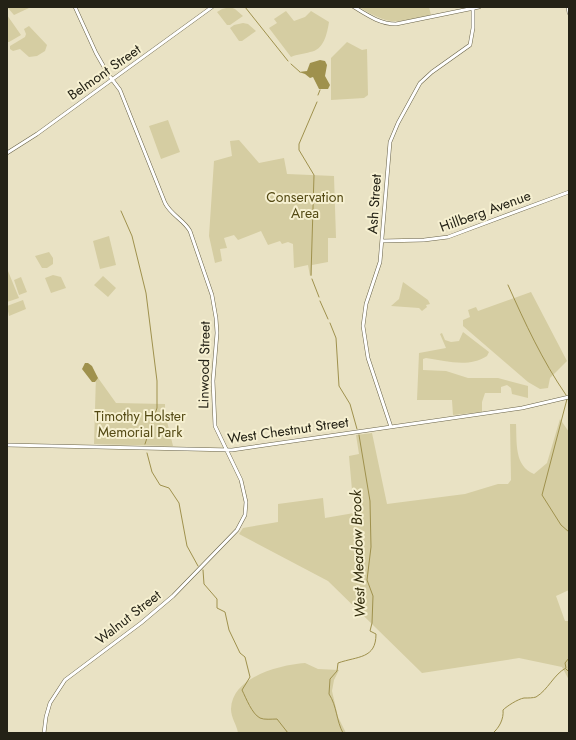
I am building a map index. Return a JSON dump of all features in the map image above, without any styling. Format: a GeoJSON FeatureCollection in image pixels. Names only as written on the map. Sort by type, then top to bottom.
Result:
{"type":"FeatureCollection","features":[{"type":"Feature","properties":{"kind":"street","name":"Linwood Street"},"geometry":{"type":"LineString","coordinates":[[75,7],[90,41],[120,90],[169,211],[184,223],[190,231],[211,290],[217,330],[213,376],[215,424],[217,432],[238,473],[245,497],[246,510],[241,525]]}},
{"type":"Feature","properties":{"kind":"street","name":"Belmont Street"},"geometry":{"type":"LineString","coordinates":[[7,153],[37,134],[212,7]]}},
{"type":"Feature","properties":{"kind":"street"},"geometry":{"type":"LineString","coordinates":[[354,7],[381,21],[396,24],[479,7]]}},
{"type":"Feature","properties":{"kind":"street"},"geometry":{"type":"LineString","coordinates":[[568,7],[569,13]]}},
{"type":"Feature","properties":{"kind":"street","name":"Ash Street"},"geometry":{"type":"LineString","coordinates":[[391,428],[368,358],[363,330],[365,307],[379,265],[389,148],[392,137],[421,82],[432,72],[470,45],[473,31],[473,8]]}},
{"type":"Feature","properties":{"kind":"street","name":"Hillberg Avenue"},"geometry":{"type":"LineString","coordinates":[[382,241],[424,240],[448,237],[569,192]]}},
{"type":"Feature","properties":{"kind":"street","name":"West Chestnut Street"},"geometry":{"type":"LineString","coordinates":[[7,445],[227,450],[391,428],[522,408],[569,397]]}},
{"type":"Feature","properties":{"kind":"street","name":"Walnut Street"},"geometry":{"type":"LineString","coordinates":[[44,733],[50,703],[65,680],[162,606],[241,525]]}},
{"type":"Feature","properties":{"kind":"green space"},"geometry":{"type":"Polygon","coordinates":[[[7,7],[29,7],[29,8],[14,15],[7,7]]]}},
{"type":"Feature","properties":{"kind":"green space"},"geometry":{"type":"Polygon","coordinates":[[[230,7],[235,9],[243,16],[230,25],[227,25],[217,12],[230,7]]]}},
{"type":"Feature","properties":{"kind":"green space"},"geometry":{"type":"Polygon","coordinates":[[[359,7],[429,7],[431,15],[409,20],[394,21],[379,18],[359,7]]]}},
{"type":"Feature","properties":{"kind":"green space"},"geometry":{"type":"Polygon","coordinates":[[[286,11],[294,21],[305,17],[311,11],[329,22],[326,36],[319,48],[315,51],[291,57],[269,28],[277,23],[274,19],[286,11]]]}},
{"type":"Feature","properties":{"kind":"green space"},"geometry":{"type":"Polygon","coordinates":[[[7,15],[21,35],[9,42],[7,42],[7,15]]]}},
{"type":"Feature","properties":{"kind":"green space"},"geometry":{"type":"Polygon","coordinates":[[[243,23],[248,24],[256,31],[242,41],[239,41],[230,28],[234,25],[243,23]]]}},
{"type":"Feature","properties":{"kind":"green space"},"geometry":{"type":"Polygon","coordinates":[[[29,26],[47,45],[45,51],[37,56],[29,57],[20,49],[13,51],[10,49],[10,46],[25,37],[26,34],[24,29],[29,26]]]}},
{"type":"Feature","properties":{"kind":"green space"},"geometry":{"type":"Polygon","coordinates":[[[347,42],[362,50],[367,49],[368,95],[364,98],[331,100],[331,58],[347,42]]]}},
{"type":"Feature","properties":{"kind":"green space"},"geometry":{"type":"Polygon","coordinates":[[[168,120],[180,152],[161,159],[149,126],[168,120]]]}},
{"type":"Feature","properties":{"kind":"green space","name":"Conservation Area"},"geometry":{"type":"Polygon","coordinates":[[[239,140],[259,163],[284,158],[287,174],[334,176],[336,238],[328,238],[328,262],[312,265],[312,276],[310,276],[308,265],[294,268],[293,244],[288,242],[282,244],[280,241],[268,245],[261,231],[238,240],[234,235],[224,238],[227,248],[220,249],[222,261],[215,263],[209,236],[214,161],[232,156],[230,141],[239,140]]]}},
{"type":"Feature","properties":{"kind":"green space"},"geometry":{"type":"Polygon","coordinates":[[[109,236],[116,265],[100,269],[93,241],[109,236]]]}},
{"type":"Feature","properties":{"kind":"green space"},"geometry":{"type":"Polygon","coordinates":[[[49,252],[53,258],[53,264],[47,268],[42,268],[35,256],[49,252]]]}},
{"type":"Feature","properties":{"kind":"green space"},"geometry":{"type":"Polygon","coordinates":[[[7,271],[19,298],[7,302],[7,271]]]}},
{"type":"Feature","properties":{"kind":"green space"},"geometry":{"type":"Polygon","coordinates":[[[53,275],[61,277],[66,288],[51,293],[45,278],[53,275]]]}},
{"type":"Feature","properties":{"kind":"green space"},"geometry":{"type":"Polygon","coordinates":[[[103,276],[116,288],[108,297],[94,285],[103,276]]]}},
{"type":"Feature","properties":{"kind":"green space"},"geometry":{"type":"Polygon","coordinates":[[[21,277],[27,292],[19,295],[14,280],[21,277]]]}},
{"type":"Feature","properties":{"kind":"green space"},"geometry":{"type":"Polygon","coordinates":[[[403,282],[428,300],[430,304],[426,305],[427,307],[422,311],[419,308],[391,306],[399,299],[403,282]]]}},
{"type":"Feature","properties":{"kind":"green space"},"geometry":{"type":"Polygon","coordinates":[[[531,292],[567,361],[550,378],[548,388],[540,389],[528,382],[463,326],[463,320],[470,317],[468,310],[476,307],[478,311],[531,292]]]}},
{"type":"Feature","properties":{"kind":"green space"},"geometry":{"type":"Polygon","coordinates":[[[23,300],[26,309],[9,316],[7,306],[23,300]]]}},
{"type":"Feature","properties":{"kind":"green space"},"geometry":{"type":"Polygon","coordinates":[[[463,332],[489,352],[487,356],[480,360],[465,363],[426,358],[423,359],[423,370],[446,371],[468,378],[498,378],[528,386],[528,398],[512,394],[511,388],[507,385],[501,387],[501,393],[485,393],[482,402],[482,412],[453,415],[452,400],[417,400],[419,353],[446,348],[440,334],[442,333],[445,340],[451,342],[459,341],[463,332]]]}},
{"type":"Feature","properties":{"kind":"green space","name":"Timothy Holster Memorial Park"},"geometry":{"type":"Polygon","coordinates":[[[96,375],[116,403],[165,404],[165,413],[173,446],[94,444],[96,375]]]}},
{"type":"Feature","properties":{"kind":"green space"},"geometry":{"type":"Polygon","coordinates":[[[560,419],[569,432],[569,590],[556,596],[565,621],[569,621],[569,680],[562,667],[519,658],[422,673],[328,581],[239,534],[243,528],[278,522],[278,504],[323,498],[325,518],[354,513],[349,456],[359,454],[356,435],[372,433],[387,504],[465,494],[498,484],[508,484],[511,480],[510,424],[516,424],[517,446],[520,459],[523,465],[534,474],[547,463],[560,419]]]}},
{"type":"Feature","properties":{"kind":"green space"},"geometry":{"type":"Polygon","coordinates":[[[305,663],[318,669],[339,670],[334,680],[332,691],[338,717],[346,733],[238,733],[231,709],[233,698],[239,689],[248,681],[270,670],[305,663]]]}},
{"type":"Feature","properties":{"kind":"shaded area"},"geometry":{"type":"Polygon","coordinates":[[[320,60],[325,61],[327,65],[325,76],[330,85],[328,89],[319,89],[313,77],[310,78],[299,72],[307,71],[310,63],[320,60]]]}},
{"type":"Feature","properties":{"kind":"shaded area"},"geometry":{"type":"Polygon","coordinates":[[[85,363],[92,366],[98,378],[95,382],[92,382],[82,369],[85,363]]]}},
{"type":"Feature","properties":{"kind":"waterway","name":"West Meadow Brook"},"geometry":{"type":"LineString","coordinates":[[245,7],[288,61]]}},
{"type":"Feature","properties":{"kind":"waterway","name":"West Meadow Brook"},"geometry":{"type":"LineString","coordinates":[[291,64],[300,72]]}},
{"type":"Feature","properties":{"kind":"waterway","name":"West Meadow Brook"},"geometry":{"type":"LineString","coordinates":[[318,95],[320,90]]}},
{"type":"Feature","properties":{"kind":"waterway","name":"West Meadow Brook"},"geometry":{"type":"LineString","coordinates":[[311,275],[314,175],[299,150],[299,144],[317,102]]}},
{"type":"Feature","properties":{"kind":"waterway"},"geometry":{"type":"LineString","coordinates":[[121,211],[132,236],[146,293],[157,381],[157,408],[145,444]]}},
{"type":"Feature","properties":{"kind":"waterway","name":"West Meadow Brook"},"geometry":{"type":"LineString","coordinates":[[312,279],[319,297]]}},
{"type":"Feature","properties":{"kind":"waterway"},"geometry":{"type":"LineString","coordinates":[[508,285],[527,327],[557,382],[566,395]]}},
{"type":"Feature","properties":{"kind":"waterway","name":"West Meadow Brook"},"geometry":{"type":"LineString","coordinates":[[320,301],[328,319]]}},
{"type":"Feature","properties":{"kind":"waterway","name":"West Meadow Brook"},"geometry":{"type":"LineString","coordinates":[[330,323],[336,338],[339,386],[350,404],[357,429]]}},
{"type":"Feature","properties":{"kind":"waterway"},"geometry":{"type":"LineString","coordinates":[[567,399],[542,495],[561,525],[569,532]]}},
{"type":"Feature","properties":{"kind":"waterway","name":"West Meadow Brook"},"geometry":{"type":"LineString","coordinates":[[343,733],[334,703],[329,694],[330,679],[337,671],[338,663],[359,657],[369,652],[373,648],[376,634],[370,631],[372,623],[373,596],[367,580],[371,547],[370,501],[359,435]]}},
{"type":"Feature","properties":{"kind":"waterway"},"geometry":{"type":"LineString","coordinates":[[147,453],[152,472],[160,485],[169,488],[179,503],[187,546],[198,566]]}},
{"type":"Feature","properties":{"kind":"waterway"},"geometry":{"type":"LineString","coordinates":[[203,570],[204,584],[217,599],[217,608],[225,612],[229,630],[240,653],[245,657],[250,677],[242,690],[250,706],[254,713],[260,718],[277,719],[288,733]]}},
{"type":"Feature","properties":{"kind":"waterway"},"geometry":{"type":"LineString","coordinates":[[493,733],[501,723],[503,710],[519,700],[536,697],[540,694],[558,674],[566,668],[565,663],[569,658]]}},
{"type":"Feature","properties":{"kind":"waterway"},"geometry":{"type":"LineString","coordinates":[[566,669],[569,672]]}}]}
